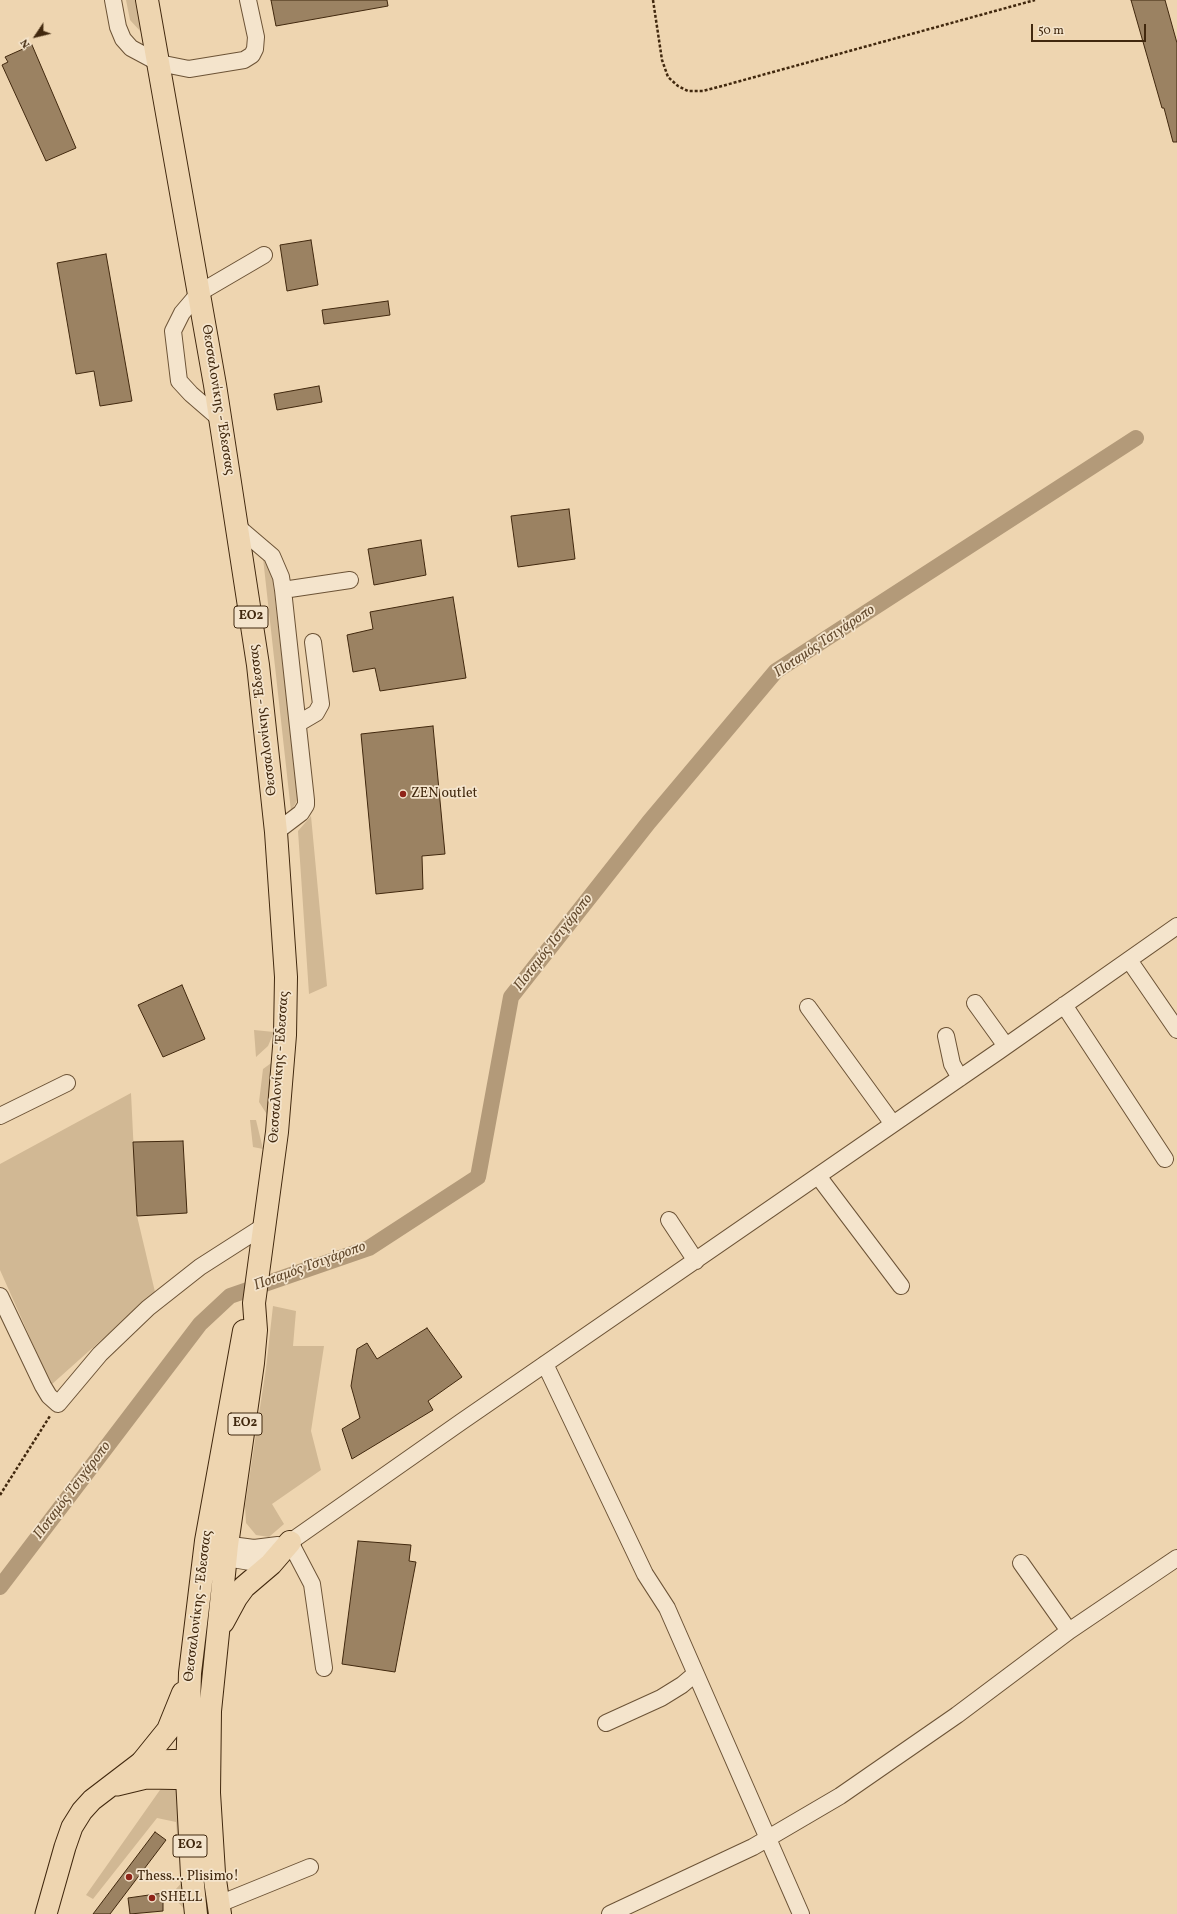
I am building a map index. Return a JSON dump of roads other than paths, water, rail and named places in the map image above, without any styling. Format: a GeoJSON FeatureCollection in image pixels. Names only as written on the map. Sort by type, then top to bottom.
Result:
{"type":"FeatureCollection","features":[{"type":"Feature","properties":{"kind":"highway","name":"Θεσσαλονίκης - Έδεσσας"},"geometry":{"type":"LineString","coordinates":[[147,0],[221,420],[258,665],[276,832],[286,977],[285,1035],[277,1132],[254,1303],[256,1330],[254,1363],[226,1552],[211,1703],[198,1769],[192,1868],[196,1914]]}},
{"type":"Feature","properties":{"kind":"highway","name":"Θεσσαλονίκης - Έδεσσας"},"geometry":{"type":"LineString","coordinates":[[219,1909],[198,1769],[190,1673],[205,1547],[244,1326],[254,1303]]}},
{"type":"Feature","properties":{"kind":"highway"},"geometry":{"type":"LineString","coordinates":[[218,1630],[244,1587],[271,1564],[290,1542]]}},
{"type":"Feature","properties":{"kind":"highway"},"geometry":{"type":"LineString","coordinates":[[143,1761],[168,1730],[190,1673]]}},
{"type":"Feature","properties":{"kind":"main road"},"geometry":{"type":"LineString","coordinates":[[46,1914],[72,1827],[82,1811],[92,1800],[124,1774],[143,1761],[198,1769]]}},
{"type":"Feature","properties":{"kind":"main road"},"geometry":{"type":"LineString","coordinates":[[111,1786],[198,1769]]}},
{"type":"Feature","properties":{"kind":"street"},"geometry":{"type":"LineString","coordinates":[[113,0],[122,39],[131,48],[158,63],[189,69],[244,60],[252,55],[255,49],[256,37],[248,0]]}},
{"type":"Feature","properties":{"kind":"street"},"geometry":{"type":"LineString","coordinates":[[221,420],[191,394],[179,381],[177,375],[173,331],[182,313],[199,293],[264,255]]}},
{"type":"Feature","properties":{"kind":"street"},"geometry":{"type":"LineString","coordinates":[[238,527],[272,556],[280,571],[283,590],[299,723],[306,804],[301,813],[276,832]]}},
{"type":"Feature","properties":{"kind":"street"},"geometry":{"type":"LineString","coordinates":[[283,590],[350,580]]}},
{"type":"Feature","properties":{"kind":"street"},"geometry":{"type":"LineString","coordinates":[[299,723],[316,713],[321,704],[313,642]]}},
{"type":"Feature","properties":{"kind":"street"},"geometry":{"type":"LineString","coordinates":[[205,1547],[226,1552],[290,1542],[1177,926]]}},
{"type":"Feature","properties":{"kind":"street"},"geometry":{"type":"LineString","coordinates":[[1129,960],[1177,1030]]}},
{"type":"Feature","properties":{"kind":"street"},"geometry":{"type":"LineString","coordinates":[[975,1003],[1006,1046]]}},
{"type":"Feature","properties":{"kind":"street"},"geometry":{"type":"LineString","coordinates":[[1064,1005],[1165,1159]]}},
{"type":"Feature","properties":{"kind":"street"},"geometry":{"type":"LineString","coordinates":[[808,1007],[893,1124]]}},
{"type":"Feature","properties":{"kind":"street"},"geometry":{"type":"LineString","coordinates":[[946,1036],[952,1064],[960,1078]]}},
{"type":"Feature","properties":{"kind":"street"},"geometry":{"type":"LineString","coordinates":[[0,1116],[68,1083]]}},
{"type":"Feature","properties":{"kind":"street"},"geometry":{"type":"LineString","coordinates":[[818,1176],[900,1286]]}},
{"type":"Feature","properties":{"kind":"street"},"geometry":{"type":"LineString","coordinates":[[669,1220],[696,1261]]}},
{"type":"Feature","properties":{"kind":"street"},"geometry":{"type":"LineString","coordinates":[[0,1296],[43,1386],[49,1396],[58,1404],[100,1354],[148,1308],[200,1267],[263,1232]]}},
{"type":"Feature","properties":{"kind":"street"},"geometry":{"type":"LineString","coordinates":[[545,1364],[645,1574],[667,1608],[801,1914]]}},
{"type":"Feature","properties":{"kind":"street"},"geometry":{"type":"LineString","coordinates":[[290,1542],[312,1584],[324,1668]]}},
{"type":"Feature","properties":{"kind":"street"},"geometry":{"type":"LineString","coordinates":[[610,1914],[707,1870],[768,1839],[840,1796],[957,1715],[1069,1631],[1177,1558]]}},
{"type":"Feature","properties":{"kind":"street"},"geometry":{"type":"LineString","coordinates":[[1021,1563],[1069,1631]]}},
{"type":"Feature","properties":{"kind":"street"},"geometry":{"type":"LineString","coordinates":[[606,1723],[661,1698],[695,1674]]}},
{"type":"Feature","properties":{"kind":"street"},"geometry":{"type":"LineString","coordinates":[[219,1909],[310,1867]]}},
{"type":"Feature","properties":{"kind":"waterway","name":"Ποταμός Τσιγάροπο"},"geometry":{"type":"LineString","coordinates":[[0,1587],[200,1324],[230,1296],[369,1248],[478,1177],[511,997],[649,822],[776,671],[1136,438]]}},
{"type":"Feature","properties":{"kind":"place","name":"ZEN outlet"},"geometry":{"type":"Point","coordinates":[403,794]}},
{"type":"Feature","properties":{"kind":"place","name":"Thess… Plisimo!"},"geometry":{"type":"Point","coordinates":[129,1877]}},
{"type":"Feature","properties":{"kind":"place","name":"SHELL"},"geometry":{"type":"Point","coordinates":[152,1898]}}]}
